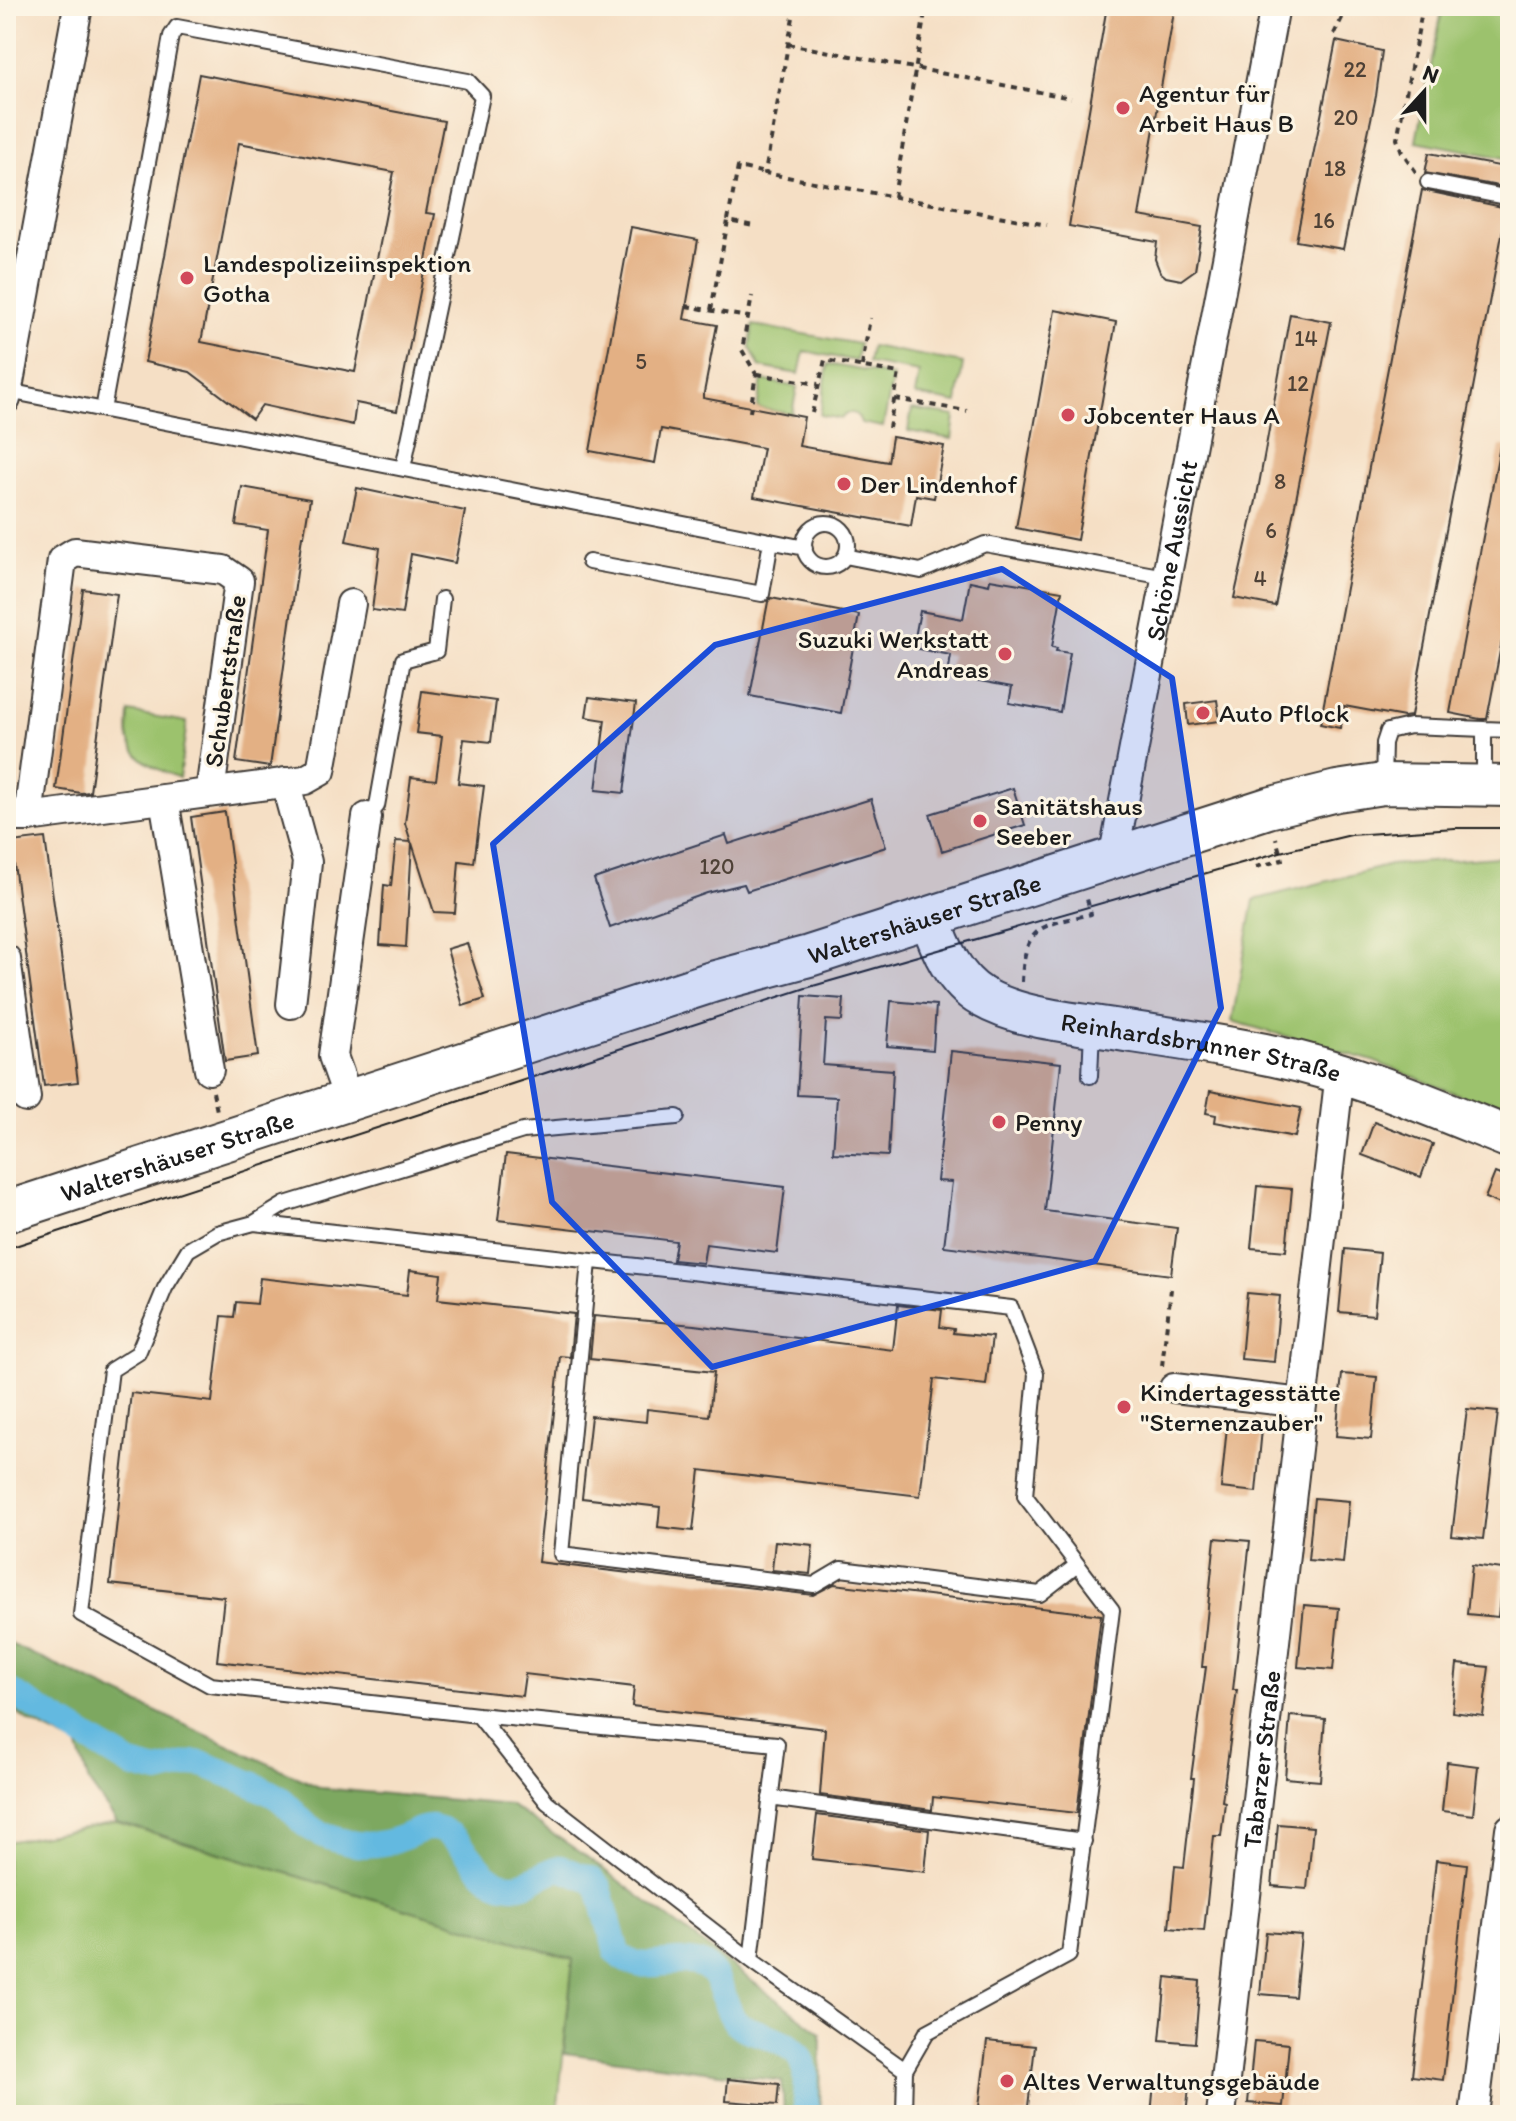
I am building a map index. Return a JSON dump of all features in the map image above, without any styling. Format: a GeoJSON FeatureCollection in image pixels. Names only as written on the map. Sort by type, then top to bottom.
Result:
{"type":"FeatureCollection","features":[{"type":"Feature","properties":{"kind":"main road","name":"Waltershäuser Straße"},"geometry":{"type":"LineString","coordinates":[[6,1212],[712,982],[809,956],[1268,808],[1337,791],[1383,784],[1497,786]]}},
{"type":"Feature","properties":{"kind":"main road","name":"Reinhardsbrunner Straße"},"geometry":{"type":"LineString","coordinates":[[930,918],[940,947],[955,972],[980,996],[1023,1013],[1275,1056],[1340,1072],[1510,1138]]}},
{"type":"Feature","properties":{"kind":"street"},"geometry":{"type":"LineString","coordinates":[[7,395],[78,6]]}},
{"type":"Feature","properties":{"kind":"street","name":"Schöne Aussicht"},"geometry":{"type":"LineString","coordinates":[[1096,865],[1165,577],[1275,6]]}},
{"type":"Feature","properties":{"kind":"street","name":"Schubertstraße"},"geometry":{"type":"LineString","coordinates":[[210,792],[239,581],[223,570],[75,552],[62,560],[17,817],[305,780],[321,771],[351,604]]}},
{"type":"Feature","properties":{"kind":"street"},"geometry":{"type":"LineString","coordinates":[[285,782],[307,862],[291,1004]]}},
{"type":"Feature","properties":{"kind":"street"},"geometry":{"type":"LineString","coordinates":[[164,799],[209,1070]]}},
{"type":"Feature","properties":{"kind":"street"},"geometry":{"type":"LineString","coordinates":[[349,1101],[333,1056],[367,817]]}},
{"type":"Feature","properties":{"kind":"street"},"geometry":{"type":"LineString","coordinates":[[6,959],[26,1098]]}},
{"type":"Feature","properties":{"kind":"street","name":"Tabarzer Straße"},"geometry":{"type":"LineString","coordinates":[[1221,2115],[1340,1072]]}},
{"type":"Feature","properties":{"kind":"street"},"geometry":{"type":"LineString","coordinates":[[1174,1388],[1302,1403]]}},
{"type":"Feature","properties":{"kind":"street"},"geometry":{"type":"LineString","coordinates":[[1474,2115],[1510,1829]]}},
{"type":"Feature","properties":{"kind":"lane"},"geometry":{"type":"LineString","coordinates":[[103,410],[171,36],[177,27],[468,81],[482,96],[403,468]]}},
{"type":"Feature","properties":{"kind":"lane"},"geometry":{"type":"LineString","coordinates":[[1428,182],[1510,198]]}},
{"type":"Feature","properties":{"kind":"lane"},"geometry":{"type":"LineString","coordinates":[[7,395],[103,410],[805,548]]}},
{"type":"Feature","properties":{"kind":"lane"},"geometry":{"type":"LineString","coordinates":[[831,518],[848,541],[845,556],[839,563],[827,568],[815,565],[806,556],[805,548],[808,532],[831,518]]}},
{"type":"Feature","properties":{"kind":"lane"},"geometry":{"type":"LineString","coordinates":[[589,562],[762,594],[771,541]]}},
{"type":"Feature","properties":{"kind":"lane"},"geometry":{"type":"LineString","coordinates":[[845,556],[921,571],[985,544],[1165,577]]}},
{"type":"Feature","properties":{"kind":"lane"},"geometry":{"type":"LineString","coordinates":[[367,817],[377,806],[403,660],[436,651],[442,599]]}},
{"type":"Feature","properties":{"kind":"lane"},"geometry":{"type":"LineString","coordinates":[[1383,784],[1384,743],[1388,731],[1410,726],[1510,730]]}},
{"type":"Feature","properties":{"kind":"lane"},"geometry":{"type":"LineString","coordinates":[[1484,729],[1497,786]]}},
{"type":"Feature","properties":{"kind":"lane"},"geometry":{"type":"LineString","coordinates":[[1090,1076],[1092,1026]]}},
{"type":"Feature","properties":{"kind":"lane"},"geometry":{"type":"LineString","coordinates":[[677,1117],[523,1131],[285,1204],[254,1223],[217,1233],[188,1250],[165,1288],[138,1353],[111,1370],[81,1614],[210,1685],[777,1744],[751,1960]]}},
{"type":"Feature","properties":{"kind":"lane"},"geometry":{"type":"LineString","coordinates":[[254,1223],[1011,1308],[1036,1374],[1025,1496],[1112,1610],[1069,1955],[927,2032],[905,2070],[904,2114]]}},
{"type":"Feature","properties":{"kind":"lane"},"geometry":{"type":"LineString","coordinates":[[589,1262],[561,1554],[814,1585],[841,1569],[1040,1594],[1077,1565]]}},
{"type":"Feature","properties":{"kind":"lane"},"geometry":{"type":"LineString","coordinates":[[478,1715],[547,1802],[751,1960],[905,2070]]}},
{"type":"Feature","properties":{"kind":"lane"},"geometry":{"type":"LineString","coordinates":[[770,1798],[1084,1841]]}},
{"type":"Feature","properties":{"kind":"path"},"geometry":{"type":"LineString","coordinates":[[765,173],[795,6]]}},
{"type":"Feature","properties":{"kind":"path"},"geometry":{"type":"LineString","coordinates":[[894,197],[926,6]]}},
{"type":"Feature","properties":{"kind":"path"},"geometry":{"type":"LineString","coordinates":[[1334,34],[1348,6]]}},
{"type":"Feature","properties":{"kind":"path"},"geometry":{"type":"LineString","coordinates":[[1423,6],[1397,139],[1409,163],[1428,182]]}},
{"type":"Feature","properties":{"kind":"path"},"geometry":{"type":"LineString","coordinates":[[788,44],[1071,98]]}},
{"type":"Feature","properties":{"kind":"path"},"geometry":{"type":"LineString","coordinates":[[711,310],[738,167],[1047,225]]}},
{"type":"Feature","properties":{"kind":"path"},"geometry":{"type":"LineString","coordinates":[[728,221],[754,226]]}},
{"type":"Feature","properties":{"kind":"path"},"geometry":{"type":"LineString","coordinates":[[750,412],[756,374],[742,350],[752,296]]}},
{"type":"Feature","properties":{"kind":"path"},"geometry":{"type":"LineString","coordinates":[[686,306],[748,317]]}},
{"type":"Feature","properties":{"kind":"path"},"geometry":{"type":"LineString","coordinates":[[862,366],[870,318]]}},
{"type":"Feature","properties":{"kind":"path"},"geometry":{"type":"LineString","coordinates":[[812,413],[825,360],[899,373],[889,428]]}},
{"type":"Feature","properties":{"kind":"path"},"geometry":{"type":"LineString","coordinates":[[756,374],[818,384]]}},
{"type":"Feature","properties":{"kind":"path"},"geometry":{"type":"LineString","coordinates":[[895,399],[967,411]]}},
{"type":"Feature","properties":{"kind":"path"},"geometry":{"type":"LineString","coordinates":[[1256,867],[1282,860],[1277,843]]}},
{"type":"Feature","properties":{"kind":"path"},"geometry":{"type":"LineString","coordinates":[[1023,1013],[1022,970],[1026,948],[1033,935],[1046,925],[1091,914],[1096,865]]}},
{"type":"Feature","properties":{"kind":"path"},"geometry":{"type":"LineString","coordinates":[[209,1070],[223,1141]]}},
{"type":"Feature","properties":{"kind":"path"},"geometry":{"type":"LineString","coordinates":[[1171,1289],[1160,1387],[1174,1388]]}},
{"type":"Feature","properties":{"kind":"highlighted area"},"geometry":{"type":"Polygon","coordinates":[[[1002,569],[1172,678],[1221,1008],[1095,1261],[712,1367],[552,1202],[493,844],[715,645],[1002,569]]]}},
{"type":"Feature","properties":{"kind":"green space"},"geometry":{"type":"Polygon","coordinates":[[[1443,6],[1510,6],[1510,159],[1416,141],[1443,6]]]}},
{"type":"Feature","properties":{"kind":"green space"},"geometry":{"type":"Polygon","coordinates":[[[753,325],[859,344],[856,361],[804,351],[799,374],[760,367],[750,347],[753,325]]]}},
{"type":"Feature","properties":{"kind":"green space"},"geometry":{"type":"Polygon","coordinates":[[[871,346],[963,363],[957,403],[915,395],[919,372],[868,363],[871,346]]]}},
{"type":"Feature","properties":{"kind":"green space"},"geometry":{"type":"Polygon","coordinates":[[[828,364],[893,376],[883,427],[861,423],[858,416],[852,413],[841,419],[820,415],[828,364]]]}},
{"type":"Feature","properties":{"kind":"green space"},"geometry":{"type":"Polygon","coordinates":[[[762,380],[797,387],[792,414],[757,408],[762,380]]]}},
{"type":"Feature","properties":{"kind":"green space"},"geometry":{"type":"Polygon","coordinates":[[[912,409],[955,416],[952,439],[908,431],[912,409]]]}},
{"type":"Feature","properties":{"kind":"green space"},"geometry":{"type":"Polygon","coordinates":[[[129,712],[187,722],[179,778],[149,764],[137,754],[129,739],[129,712]]]}},
{"type":"Feature","properties":{"kind":"green space"},"geometry":{"type":"Polygon","coordinates":[[[1510,856],[1510,1115],[1373,1061],[1232,1021],[1254,900],[1390,865],[1510,856]]]}},
{"type":"Feature","properties":{"kind":"green space"},"geometry":{"type":"Polygon","coordinates":[[[6,1642],[321,1788],[510,1805],[586,1856],[821,2033],[820,2115],[784,2115],[782,2081],[564,2053],[573,1959],[117,1822],[89,1783],[77,1745],[30,1722],[6,1706],[6,1642]]]}},
{"type":"Feature","properties":{"kind":"green space"},"geometry":{"type":"Polygon","coordinates":[[[117,1822],[573,1959],[557,2115],[6,2115],[6,1842],[117,1822]]]}},
{"type":"Feature","properties":{"kind":"building","name":"Agentur für Arbeit Haus B"},"geometry":{"type":"Polygon","coordinates":[[[1107,6],[1175,6],[1139,216],[1202,227],[1195,270],[1181,280],[1166,277],[1160,272],[1155,259],[1157,242],[1069,226],[1107,6]]]}},
{"type":"Feature","properties":{"kind":"building"},"geometry":{"type":"Polygon","coordinates":[[[1336,41],[1382,51],[1376,96],[1343,249],[1296,241],[1336,41]]]}},
{"type":"Feature","properties":{"kind":"building","name":"Landespolizeiinspektion Gotha"},"geometry":{"type":"Polygon","coordinates":[[[199,74],[444,121],[426,213],[435,214],[397,411],[356,403],[353,425],[262,405],[252,419],[190,372],[145,362],[199,74]],[[239,143],[201,342],[355,372],[394,172],[239,143]]]}},
{"type":"Feature","properties":{"kind":"building"},"geometry":{"type":"Polygon","coordinates":[[[1429,153],[1510,168],[1510,188],[1425,173],[1429,153]]]}},
{"type":"Feature","properties":{"kind":"building"},"geometry":{"type":"Polygon","coordinates":[[[1422,190],[1507,208],[1411,716],[1344,706],[1340,728],[1320,724],[1422,190]]]}},
{"type":"Feature","properties":{"kind":"building"},"geometry":{"type":"Polygon","coordinates":[[[631,227],[698,240],[684,319],[717,325],[703,398],[804,417],[799,446],[888,462],[892,437],[944,446],[934,498],[916,495],[911,526],[754,497],[763,448],[661,429],[655,463],[590,451],[631,227]]]}},
{"type":"Feature","properties":{"kind":"building","name":"Jobcenter Haus A"},"geometry":{"type":"Polygon","coordinates":[[[1055,310],[1116,322],[1077,540],[1016,528],[1055,310]]]}},
{"type":"Feature","properties":{"kind":"building"},"geometry":{"type":"Polygon","coordinates":[[[1290,314],[1331,322],[1275,606],[1234,598],[1256,501],[1290,314]]]}},
{"type":"Feature","properties":{"kind":"building"},"geometry":{"type":"Polygon","coordinates":[[[1500,446],[1510,446],[1510,599],[1487,719],[1480,719],[1450,713],[1500,446]]]}},
{"type":"Feature","properties":{"kind":"building"},"geometry":{"type":"Polygon","coordinates":[[[242,487],[310,499],[302,536],[270,767],[236,762],[268,530],[236,525],[242,487]]]}},
{"type":"Feature","properties":{"kind":"building"},"geometry":{"type":"Polygon","coordinates":[[[357,488],[465,511],[455,563],[411,554],[402,614],[372,610],[380,548],[346,541],[357,488]]]}},
{"type":"Feature","properties":{"kind":"building"},"geometry":{"type":"Polygon","coordinates":[[[990,579],[1062,591],[1052,647],[1057,648],[1056,651],[1070,653],[1060,712],[1009,703],[1012,687],[948,675],[951,655],[913,648],[920,611],[963,619],[970,581],[989,585],[990,579]]]}},
{"type":"Feature","properties":{"kind":"building"},"geometry":{"type":"Polygon","coordinates":[[[83,589],[117,594],[90,792],[81,793],[56,789],[83,589]]]}},
{"type":"Feature","properties":{"kind":"building"},"geometry":{"type":"Polygon","coordinates":[[[771,598],[859,615],[841,713],[750,696],[771,598]]]}},
{"type":"Feature","properties":{"kind":"building"},"geometry":{"type":"Polygon","coordinates":[[[422,691],[496,701],[491,742],[464,739],[458,783],[484,786],[474,863],[459,861],[455,913],[434,912],[412,843],[406,947],[380,945],[384,885],[391,886],[396,841],[411,842],[405,823],[411,777],[436,780],[442,736],[416,733],[422,691]]]}},
{"type":"Feature","properties":{"kind":"building"},"geometry":{"type":"Polygon","coordinates":[[[589,697],[636,703],[624,793],[596,790],[605,720],[586,717],[589,697]]]}},
{"type":"Feature","properties":{"kind":"building"},"geometry":{"type":"Polygon","coordinates":[[[1217,700],[1220,721],[1188,725],[1186,704],[1217,700]]]}},
{"type":"Feature","properties":{"kind":"building"},"geometry":{"type":"Polygon","coordinates":[[[1013,788],[1025,825],[942,851],[930,814],[1013,788]]]}},
{"type":"Feature","properties":{"kind":"building"},"geometry":{"type":"Polygon","coordinates":[[[871,799],[886,847],[747,891],[744,884],[707,893],[610,928],[594,879],[726,835],[729,844],[871,799]]]}},
{"type":"Feature","properties":{"kind":"building"},"geometry":{"type":"Polygon","coordinates":[[[225,812],[258,1056],[225,1061],[191,817],[225,812]]]}},
{"type":"Feature","properties":{"kind":"building"},"geometry":{"type":"Polygon","coordinates":[[[45,838],[78,1082],[44,1086],[11,842],[45,838]]]}},
{"type":"Feature","properties":{"kind":"building"},"geometry":{"type":"Polygon","coordinates":[[[467,943],[485,999],[463,1006],[447,949],[467,943]]]}},
{"type":"Feature","properties":{"kind":"building"},"geometry":{"type":"Polygon","coordinates":[[[803,996],[844,999],[842,1021],[826,1020],[823,1065],[893,1070],[888,1156],[833,1153],[837,1097],[797,1095],[803,996]]]}},
{"type":"Feature","properties":{"kind":"building"},"geometry":{"type":"Polygon","coordinates":[[[891,1001],[936,1005],[933,1050],[887,1046],[891,1001]]]}},
{"type":"Feature","properties":{"kind":"building"},"geometry":{"type":"Polygon","coordinates":[[[951,1051],[1061,1063],[1045,1211],[1177,1228],[1171,1275],[944,1246],[952,1182],[937,1181],[951,1051]]]}},
{"type":"Feature","properties":{"kind":"building"},"geometry":{"type":"Polygon","coordinates":[[[1210,1091],[1301,1108],[1295,1137],[1215,1122],[1216,1115],[1206,1113],[1210,1091]]]}},
{"type":"Feature","properties":{"kind":"building"},"geometry":{"type":"Polygon","coordinates":[[[1374,1122],[1433,1144],[1421,1177],[1362,1155],[1374,1122]]]}},
{"type":"Feature","properties":{"kind":"building"},"geometry":{"type":"Polygon","coordinates":[[[506,1154],[785,1187],[777,1253],[706,1244],[703,1263],[673,1260],[676,1241],[498,1220],[506,1154]]]}},
{"type":"Feature","properties":{"kind":"building"},"geometry":{"type":"Polygon","coordinates":[[[1495,1173],[1510,1179],[1510,1208],[1485,1198],[1495,1173]]]}},
{"type":"Feature","properties":{"kind":"building"},"geometry":{"type":"Polygon","coordinates":[[[1257,1186],[1292,1189],[1286,1251],[1251,1248],[1257,1186]]]}},
{"type":"Feature","properties":{"kind":"building"},"geometry":{"type":"Polygon","coordinates":[[[1345,1249],[1380,1253],[1374,1315],[1339,1312],[1345,1249]]]}},
{"type":"Feature","properties":{"kind":"building"},"geometry":{"type":"Polygon","coordinates":[[[410,1270],[441,1274],[438,1299],[574,1314],[570,1357],[560,1356],[538,1562],[813,1595],[834,1584],[1101,1615],[1077,1813],[933,1797],[932,1810],[820,1795],[825,1729],[632,1706],[634,1687],[525,1674],[522,1696],[217,1661],[224,1597],[110,1584],[131,1393],[212,1402],[222,1316],[234,1317],[236,1302],[257,1304],[260,1278],[407,1295],[410,1270]]]}},
{"type":"Feature","properties":{"kind":"building"},"geometry":{"type":"Polygon","coordinates":[[[1247,1293],[1280,1296],[1274,1362],[1241,1359],[1247,1293]]]}},
{"type":"Feature","properties":{"kind":"building"},"geometry":{"type":"Polygon","coordinates":[[[898,1305],[942,1310],[940,1327],[954,1329],[953,1333],[992,1337],[986,1385],[934,1379],[920,1496],[700,1470],[693,1531],[658,1527],[660,1507],[582,1498],[591,1416],[646,1422],[647,1409],[709,1416],[714,1372],[590,1359],[594,1316],[893,1350],[898,1305]]]}},
{"type":"Feature","properties":{"kind":"building"},"geometry":{"type":"Polygon","coordinates":[[[1342,1374],[1377,1377],[1371,1439],[1336,1436],[1342,1374]]]}},
{"type":"Feature","properties":{"kind":"building"},"geometry":{"type":"Polygon","coordinates":[[[1467,1409],[1498,1412],[1483,1539],[1452,1536],[1467,1409]]]}},
{"type":"Feature","properties":{"kind":"building"},"geometry":{"type":"Polygon","coordinates":[[[1227,1426],[1262,1429],[1256,1492],[1221,1488],[1227,1426]]]}},
{"type":"Feature","properties":{"kind":"building"},"geometry":{"type":"Polygon","coordinates":[[[1314,1498],[1349,1501],[1343,1563],[1308,1560],[1314,1498]]]}},
{"type":"Feature","properties":{"kind":"building"},"geometry":{"type":"Polygon","coordinates":[[[1215,1538],[1250,1541],[1233,1690],[1237,1690],[1222,1801],[1225,1802],[1221,1836],[1214,1836],[1204,1931],[1169,1928],[1175,1866],[1184,1867],[1194,1778],[1191,1778],[1206,1667],[1202,1667],[1215,1538]]]}},
{"type":"Feature","properties":{"kind":"building"},"geometry":{"type":"Polygon","coordinates":[[[775,1541],[813,1545],[810,1574],[772,1570],[775,1541]]]}},
{"type":"Feature","properties":{"kind":"building"},"geometry":{"type":"Polygon","coordinates":[[[1472,1565],[1503,1569],[1498,1617],[1467,1614],[1472,1565]]]}},
{"type":"Feature","properties":{"kind":"building"},"geometry":{"type":"Polygon","coordinates":[[[1304,1605],[1339,1608],[1333,1670],[1298,1667],[1304,1605]]]}},
{"type":"Feature","properties":{"kind":"building"},"geometry":{"type":"Polygon","coordinates":[[[1457,1664],[1489,1667],[1483,1716],[1452,1712],[1457,1664]]]}},
{"type":"Feature","properties":{"kind":"building"},"geometry":{"type":"Polygon","coordinates":[[[1290,1716],[1325,1719],[1320,1781],[1285,1778],[1290,1716]]]}},
{"type":"Feature","properties":{"kind":"building"},"geometry":{"type":"Polygon","coordinates":[[[1447,1762],[1478,1766],[1473,1815],[1442,1811],[1447,1762]]]}},
{"type":"Feature","properties":{"kind":"building"},"geometry":{"type":"Polygon","coordinates":[[[817,1815],[929,1830],[925,1872],[812,1859],[817,1815]]]}},
{"type":"Feature","properties":{"kind":"building"},"geometry":{"type":"Polygon","coordinates":[[[1278,1824],[1313,1827],[1307,1889],[1272,1886],[1278,1824]]]}},
{"type":"Feature","properties":{"kind":"building"},"geometry":{"type":"Polygon","coordinates":[[[1436,1860],[1467,1864],[1443,2080],[1412,2076],[1436,1860]]]}},
{"type":"Feature","properties":{"kind":"building"},"geometry":{"type":"Polygon","coordinates":[[[1266,1932],[1301,1935],[1295,1997],[1260,1994],[1266,1932]]]}},
{"type":"Feature","properties":{"kind":"building"},"geometry":{"type":"Polygon","coordinates":[[[1166,1977],[1200,1981],[1195,2043],[1160,2040],[1166,1977]]]}},
{"type":"Feature","properties":{"kind":"building","name":"Altes Verwaltungsgebäude"},"geometry":{"type":"Polygon","coordinates":[[[987,2041],[1035,2046],[1027,2115],[978,2115],[987,2041]]]}},
{"type":"Feature","properties":{"kind":"building"},"geometry":{"type":"Polygon","coordinates":[[[1254,2041],[1289,2044],[1283,2106],[1248,2103],[1254,2041]]]}},
{"type":"Feature","properties":{"kind":"building"},"geometry":{"type":"Polygon","coordinates":[[[728,2079],[779,2084],[777,2105],[726,2101],[728,2079]]]}},
{"type":"Feature","properties":{"kind":"building"},"geometry":{"type":"Polygon","coordinates":[[[1154,2083],[1189,2087],[1186,2115],[1151,2115],[1154,2083]]]}},
{"type":"Feature","properties":{"kind":"waterway"},"geometry":{"type":"LineString","coordinates":[[6,1689],[131,1765],[158,1772],[196,1763],[206,1765],[271,1793],[310,1828],[336,1839],[374,1844],[433,1828],[457,1841],[493,1880],[521,1884],[560,1868],[592,1880],[599,1888],[617,1953],[637,1964],[684,1962],[706,1967],[716,1978],[731,2015],[738,2024],[791,2047],[799,2055],[805,2073],[806,2115]]}},
{"type":"Feature","properties":{"kind":"tram line"},"geometry":{"type":"LineString","coordinates":[[6,1249],[806,988],[1280,852],[1351,835],[1455,828],[1510,828]]}},
{"type":"Feature","properties":{"kind":"place","name":"Agentur für Arbeit Haus B"},"geometry":{"type":"Point","coordinates":[1123,108]}},
{"type":"Feature","properties":{"kind":"place","name":"Landespolizeiinspektion Gotha"},"geometry":{"type":"Point","coordinates":[187,278]}},
{"type":"Feature","properties":{"kind":"place","name":"Jobcenter Haus A"},"geometry":{"type":"Point","coordinates":[1068,415]}},
{"type":"Feature","properties":{"kind":"place","name":"Der Lindenhof"},"geometry":{"type":"Point","coordinates":[844,484]}},
{"type":"Feature","properties":{"kind":"place","name":"Suzuki Werkstatt Andreas"},"geometry":{"type":"Point","coordinates":[1005,654]}},
{"type":"Feature","properties":{"kind":"place","name":"Auto Pflock"},"geometry":{"type":"Point","coordinates":[1203,713]}},
{"type":"Feature","properties":{"kind":"place","name":"Sanitätshaus Seeber"},"geometry":{"type":"Point","coordinates":[980,821]}},
{"type":"Feature","properties":{"kind":"place","name":"Penny"},"geometry":{"type":"Point","coordinates":[999,1122]}},
{"type":"Feature","properties":{"kind":"place","name":"Kindertagesstätte \"Sternenzauber\""},"geometry":{"type":"Point","coordinates":[1124,1407]}},
{"type":"Feature","properties":{"kind":"place","name":"Altes Verwaltungsgebäude"},"geometry":{"type":"Point","coordinates":[1007,2081]}}]}
